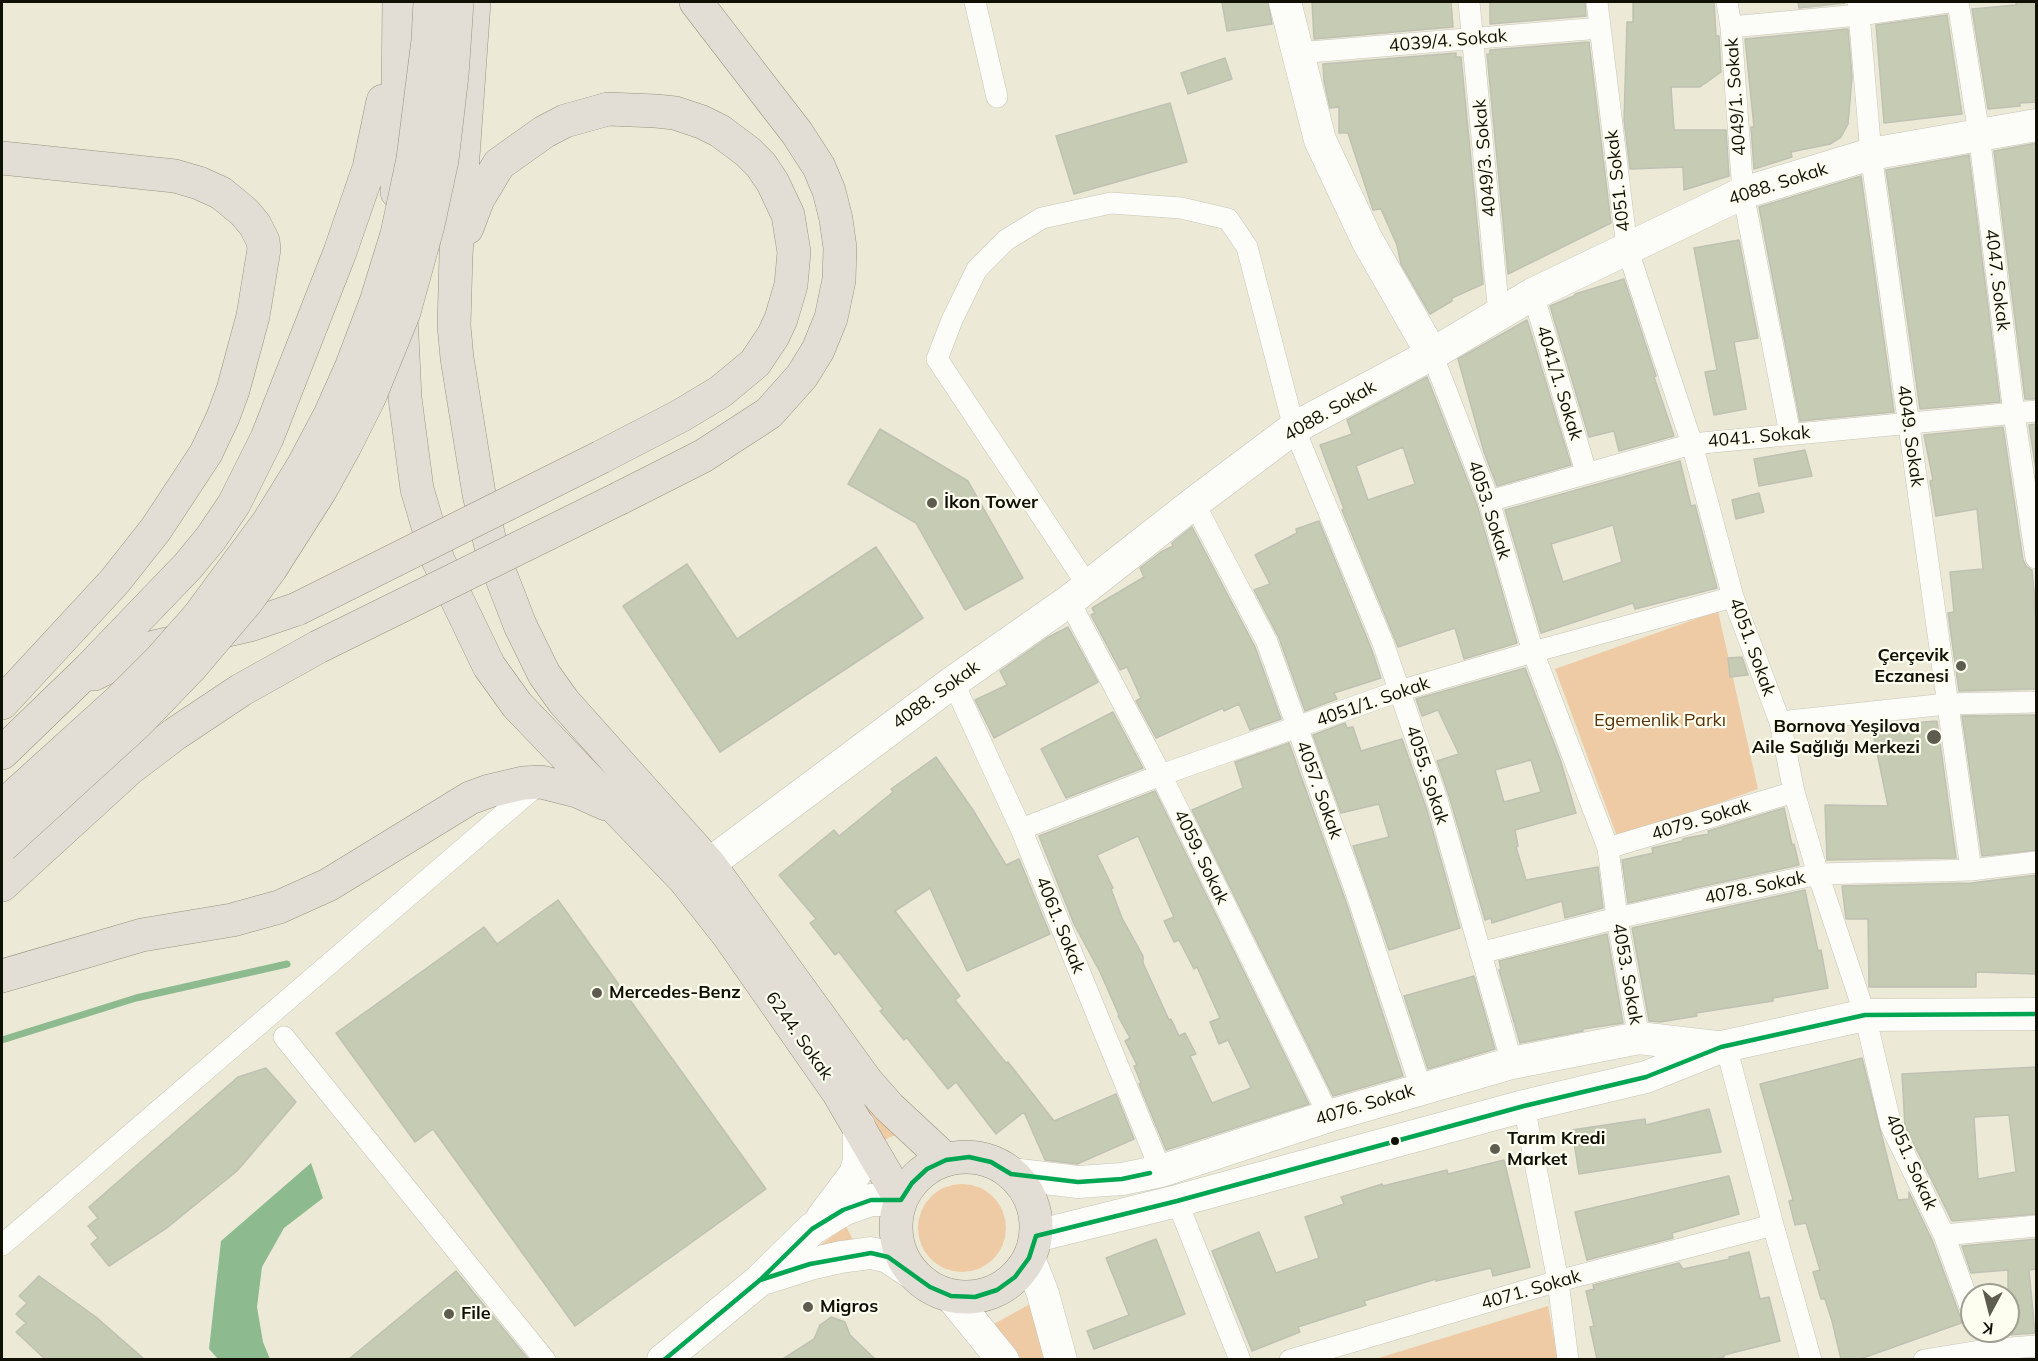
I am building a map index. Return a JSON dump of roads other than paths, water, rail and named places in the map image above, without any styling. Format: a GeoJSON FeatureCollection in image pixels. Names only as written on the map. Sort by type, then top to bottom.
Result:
{"type":"FeatureCollection","features":[{"type":"Feature","properties":{"kind":"main road"},"geometry":{"type":"LineString","coordinates":[[2,807],[120,700],[161,659],[198,617],[268,520],[303,466],[330,415],[351,368],[376,302],[397,234],[413,159],[428,40],[430,2]]}},
{"type":"Feature","properties":{"kind":"main road"},"geometry":{"type":"LineString","coordinates":[[2,846],[137,723],[191,667],[259,585],[336,464],[380,373],[404,312],[422,252],[442,160],[452,75],[457,2]]}},
{"type":"Feature","properties":{"kind":"main road"},"geometry":{"type":"LineString","coordinates":[[474,2],[456,255],[454,326],[474,464],[493,555],[520,625],[544,674],[697,872]]}},
{"type":"Feature","properties":{"kind":"main road"},"geometry":{"type":"LineString","coordinates":[[2,885],[129,769],[175,734],[241,690],[318,647],[703,456],[759,421],[782,400],[810,364],[831,318],[839,280],[840,248],[836,219],[819,167],[797,133],[696,2]]}},
{"type":"Feature","properties":{"kind":"main road","name":"4053. Sokak"},"geometry":{"type":"LineString","coordinates":[[1285,2],[1320,140],[1367,240],[1432,354]]}},
{"type":"Feature","properties":{"kind":"main road"},"geometry":{"type":"LineString","coordinates":[[398,5],[397,209],[402,348],[412,460],[424,516],[438,560],[477,644],[503,687],[541,732],[618,810],[697,872]]}},
{"type":"Feature","properties":{"kind":"main road"},"geometry":{"type":"LineString","coordinates":[[2,753],[171,584],[211,538],[234,504],[260,454],[340,252],[363,185],[383,102],[398,5]]}},
{"type":"Feature","properties":{"kind":"main road"},"geometry":{"type":"LineString","coordinates":[[70,687],[110,665],[146,650],[250,625],[297,609],[681,416],[720,392],[755,363],[781,319],[791,285],[794,252],[788,215],[781,198],[761,165],[720,131],[682,115],[656,111],[608,109],[566,121],[544,132],[499,164],[478,199],[456,255]]}},
{"type":"Feature","properties":{"kind":"main road","name":"4088. Sokak"},"geometry":{"type":"LineString","coordinates":[[697,872],[953,682],[1079,593],[1294,428],[1432,354],[1533,294],[1743,193],[1871,154],[2037,125]]}},
{"type":"Feature","properties":{"kind":"main road"},"geometry":{"type":"LineString","coordinates":[[2,158],[175,176],[199,183],[221,193],[244,212],[259,233],[264,249],[253,316],[233,390],[206,453],[161,523],[115,580],[2,703]]}},
{"type":"Feature","properties":{"kind":"main road"},"geometry":{"type":"LineString","coordinates":[[2,976],[142,935],[232,920],[279,907],[328,885],[470,798],[510,785],[541,782],[578,791],[618,810]]}},
{"type":"Feature","properties":{"kind":"main road","name":"6244. Sokak"},"geometry":{"type":"LineString","coordinates":[[697,872],[729,936],[838,1092],[901,1200]]}},
{"type":"Feature","properties":{"kind":"main road","name":"6244. Sokak"},"geometry":{"type":"LineString","coordinates":[[697,872],[867,1082],[889,1107],[946,1160]]}},
{"type":"Feature","properties":{"kind":"main road","name":"4076. Sokak"},"geometry":{"type":"LineString","coordinates":[[1032,1247],[1178,1201],[1524,1106],[1646,1077],[1724,1047],[1865,1015],[2037,1014]]}},
{"type":"Feature","properties":{"kind":"main road","name":"4076. Sokak"},"geometry":{"type":"LineString","coordinates":[[1011,1174],[1078,1182],[1122,1179],[1161,1171],[1329,1116],[1512,1063],[1639,1038],[1724,1047]]}},
{"type":"Feature","properties":{"kind":"main road"},"geometry":{"type":"LineString","coordinates":[[663,1359],[760,1280],[812,1229],[840,1196],[855,1174],[859,1161],[859,1126]]}},
{"type":"Feature","properties":{"kind":"main road"},"geometry":{"type":"LineString","coordinates":[[912,1273],[902,1256],[896,1238],[896,1219],[901,1200],[912,1183],[927,1169],[946,1160],[969,1157],[991,1162],[1011,1174],[1026,1192],[1035,1213],[1032,1247],[1061,1359]]}},
{"type":"Feature","properties":{"kind":"main road"},"geometry":{"type":"LineString","coordinates":[[812,1229],[843,1210],[871,1200],[901,1200]]}},
{"type":"Feature","properties":{"kind":"main road"},"geometry":{"type":"LineString","coordinates":[[760,1280],[810,1264],[871,1253],[888,1257],[930,1287],[951,1296],[975,1297],[997,1290],[1016,1277],[1032,1247]]}},
{"type":"Feature","properties":{"kind":"main road"},"geometry":{"type":"LineString","coordinates":[[951,1296],[1003,1359]]}},
{"type":"Feature","properties":{"kind":"street"},"geometry":{"type":"LineString","coordinates":[[975,2],[997,97]]}},
{"type":"Feature","properties":{"kind":"street","name":"4049/3. Sokak"},"geometry":{"type":"LineString","coordinates":[[1469,2],[1499,315]]}},
{"type":"Feature","properties":{"kind":"street","name":"4051. Sokak"},"geometry":{"type":"LineString","coordinates":[[1597,2],[1627,248],[1692,444],[1733,597],[1779,722],[1794,792],[1818,874],[1865,1015],[1891,1126],[1944,1235],[1961,1283]]}},
{"type":"Feature","properties":{"kind":"street","name":"4049/1. Sokak"},"geometry":{"type":"LineString","coordinates":[[1727,2],[1731,27],[1743,193],[1790,434]]}},
{"type":"Feature","properties":{"kind":"street"},"geometry":{"type":"LineString","coordinates":[[1731,27],[1859,8],[1949,2]]}},
{"type":"Feature","properties":{"kind":"street","name":"4047. Sokak"},"geometry":{"type":"LineString","coordinates":[[1958,2],[1979,134],[2014,414],[2037,558]]}},
{"type":"Feature","properties":{"kind":"street","name":"4049. Sokak"},"geometry":{"type":"LineString","coordinates":[[1859,8],[1871,154],[1971,870]]}},
{"type":"Feature","properties":{"kind":"street","name":"4039/4. Sokak"},"geometry":{"type":"LineString","coordinates":[[1297,53],[1600,28]]}},
{"type":"Feature","properties":{"kind":"street","name":"4055. Sokak"},"geometry":{"type":"LineString","coordinates":[[1079,593],[937,359],[977,269],[1006,240],[1042,218],[1111,203],[1181,208],[1228,219],[1247,247],[1294,428],[1383,643],[1438,803],[1512,1063]]}},
{"type":"Feature","properties":{"kind":"street","name":"4041/1. Sokak"},"geometry":{"type":"LineString","coordinates":[[1533,294],[1586,472]]}},
{"type":"Feature","properties":{"kind":"street","name":"4053. Sokak"},"geometry":{"type":"LineString","coordinates":[[1432,354],[1489,501],[1533,652],[1608,848],[1617,918],[1639,1038]]}},
{"type":"Feature","properties":{"kind":"street","name":"4041. Sokak"},"geometry":{"type":"LineString","coordinates":[[1489,501],[1692,444],[2037,411]]}},
{"type":"Feature","properties":{"kind":"street","name":"4057. Sokak"},"geometry":{"type":"LineString","coordinates":[[1194,503],[1267,642],[1358,898],[1421,1088]]}},
{"type":"Feature","properties":{"kind":"street","name":"4059. Sokak"},"geometry":{"type":"LineString","coordinates":[[1079,593],[1161,775],[1329,1116]]}},
{"type":"Feature","properties":{"kind":"street","name":"4051/1. Sokak"},"geometry":{"type":"LineString","coordinates":[[1021,829],[1161,775],[1399,691],[1733,597]]}},
{"type":"Feature","properties":{"kind":"street","name":"4061. Sokak"},"geometry":{"type":"LineString","coordinates":[[953,682],[1021,829],[1161,1171]]}},
{"type":"Feature","properties":{"kind":"street"},"geometry":{"type":"LineString","coordinates":[[1779,722],[1946,704],[2037,702]]}},
{"type":"Feature","properties":{"kind":"street"},"geometry":{"type":"LineString","coordinates":[[2,1245],[541,782]]}},
{"type":"Feature","properties":{"kind":"street","name":"4079. Sokak"},"geometry":{"type":"LineString","coordinates":[[1608,848],[1794,792]]}},
{"type":"Feature","properties":{"kind":"street","name":"4078. Sokak"},"geometry":{"type":"LineString","coordinates":[[1480,953],[1617,918],[1818,874],[1971,870],[2037,862]]}},
{"type":"Feature","properties":{"kind":"street"},"geometry":{"type":"LineString","coordinates":[[284,1037],[545,1359]]}},
{"type":"Feature","properties":{"kind":"street"},"geometry":{"type":"LineString","coordinates":[[1724,1047],[1811,1359]]}},
{"type":"Feature","properties":{"kind":"street"},"geometry":{"type":"LineString","coordinates":[[1524,1106],[1558,1281],[1568,1359]]}},
{"type":"Feature","properties":{"kind":"street"},"geometry":{"type":"LineString","coordinates":[[1178,1201],[1240,1359]]}},
{"type":"Feature","properties":{"kind":"street","name":"4071. Sokak"},"geometry":{"type":"LineString","coordinates":[[1290,1359],[1558,1281],[1773,1225]]}},
{"type":"Feature","properties":{"kind":"street"},"geometry":{"type":"LineString","coordinates":[[1944,1235],[2037,1226]]}},
{"type":"Feature","properties":{"kind":"street"},"geometry":{"type":"LineString","coordinates":[[1924,1359],[1984,1347],[2037,1346]]}},
{"type":"Feature","properties":{"kind":"waterway"},"geometry":{"type":"LineString","coordinates":[[2,1040],[136,998],[287,964]]}},
{"type":"Feature","properties":{"kind":"place","name":"İkon Tower"},"geometry":{"type":"Point","coordinates":[932,503]}},
{"type":"Feature","properties":{"kind":"place","name":"Çerçevik Eczanesi"},"geometry":{"type":"Point","coordinates":[1961,666]}},
{"type":"Feature","properties":{"kind":"place","name":"Bornova Yeşilova Aile Sağlığı Merkezi"},"geometry":{"type":"Point","coordinates":[1934,737]}},
{"type":"Feature","properties":{"kind":"place","name":"Mercedes-Benz"},"geometry":{"type":"Point","coordinates":[597,993]}},
{"type":"Feature","properties":{"kind":"place","name":"Tarım Kredi Market"},"geometry":{"type":"Point","coordinates":[1495,1149]}},
{"type":"Feature","properties":{"kind":"place","name":"Migros"},"geometry":{"type":"Point","coordinates":[808,1307]}},
{"type":"Feature","properties":{"kind":"place","name":"File"},"geometry":{"type":"Point","coordinates":[449,1314]}},
{"type":"Feature","properties":{"kind":"park label","name":"Egemenlik Parkı"},"geometry":{"type":"Point","coordinates":[1660,721]}}]}
